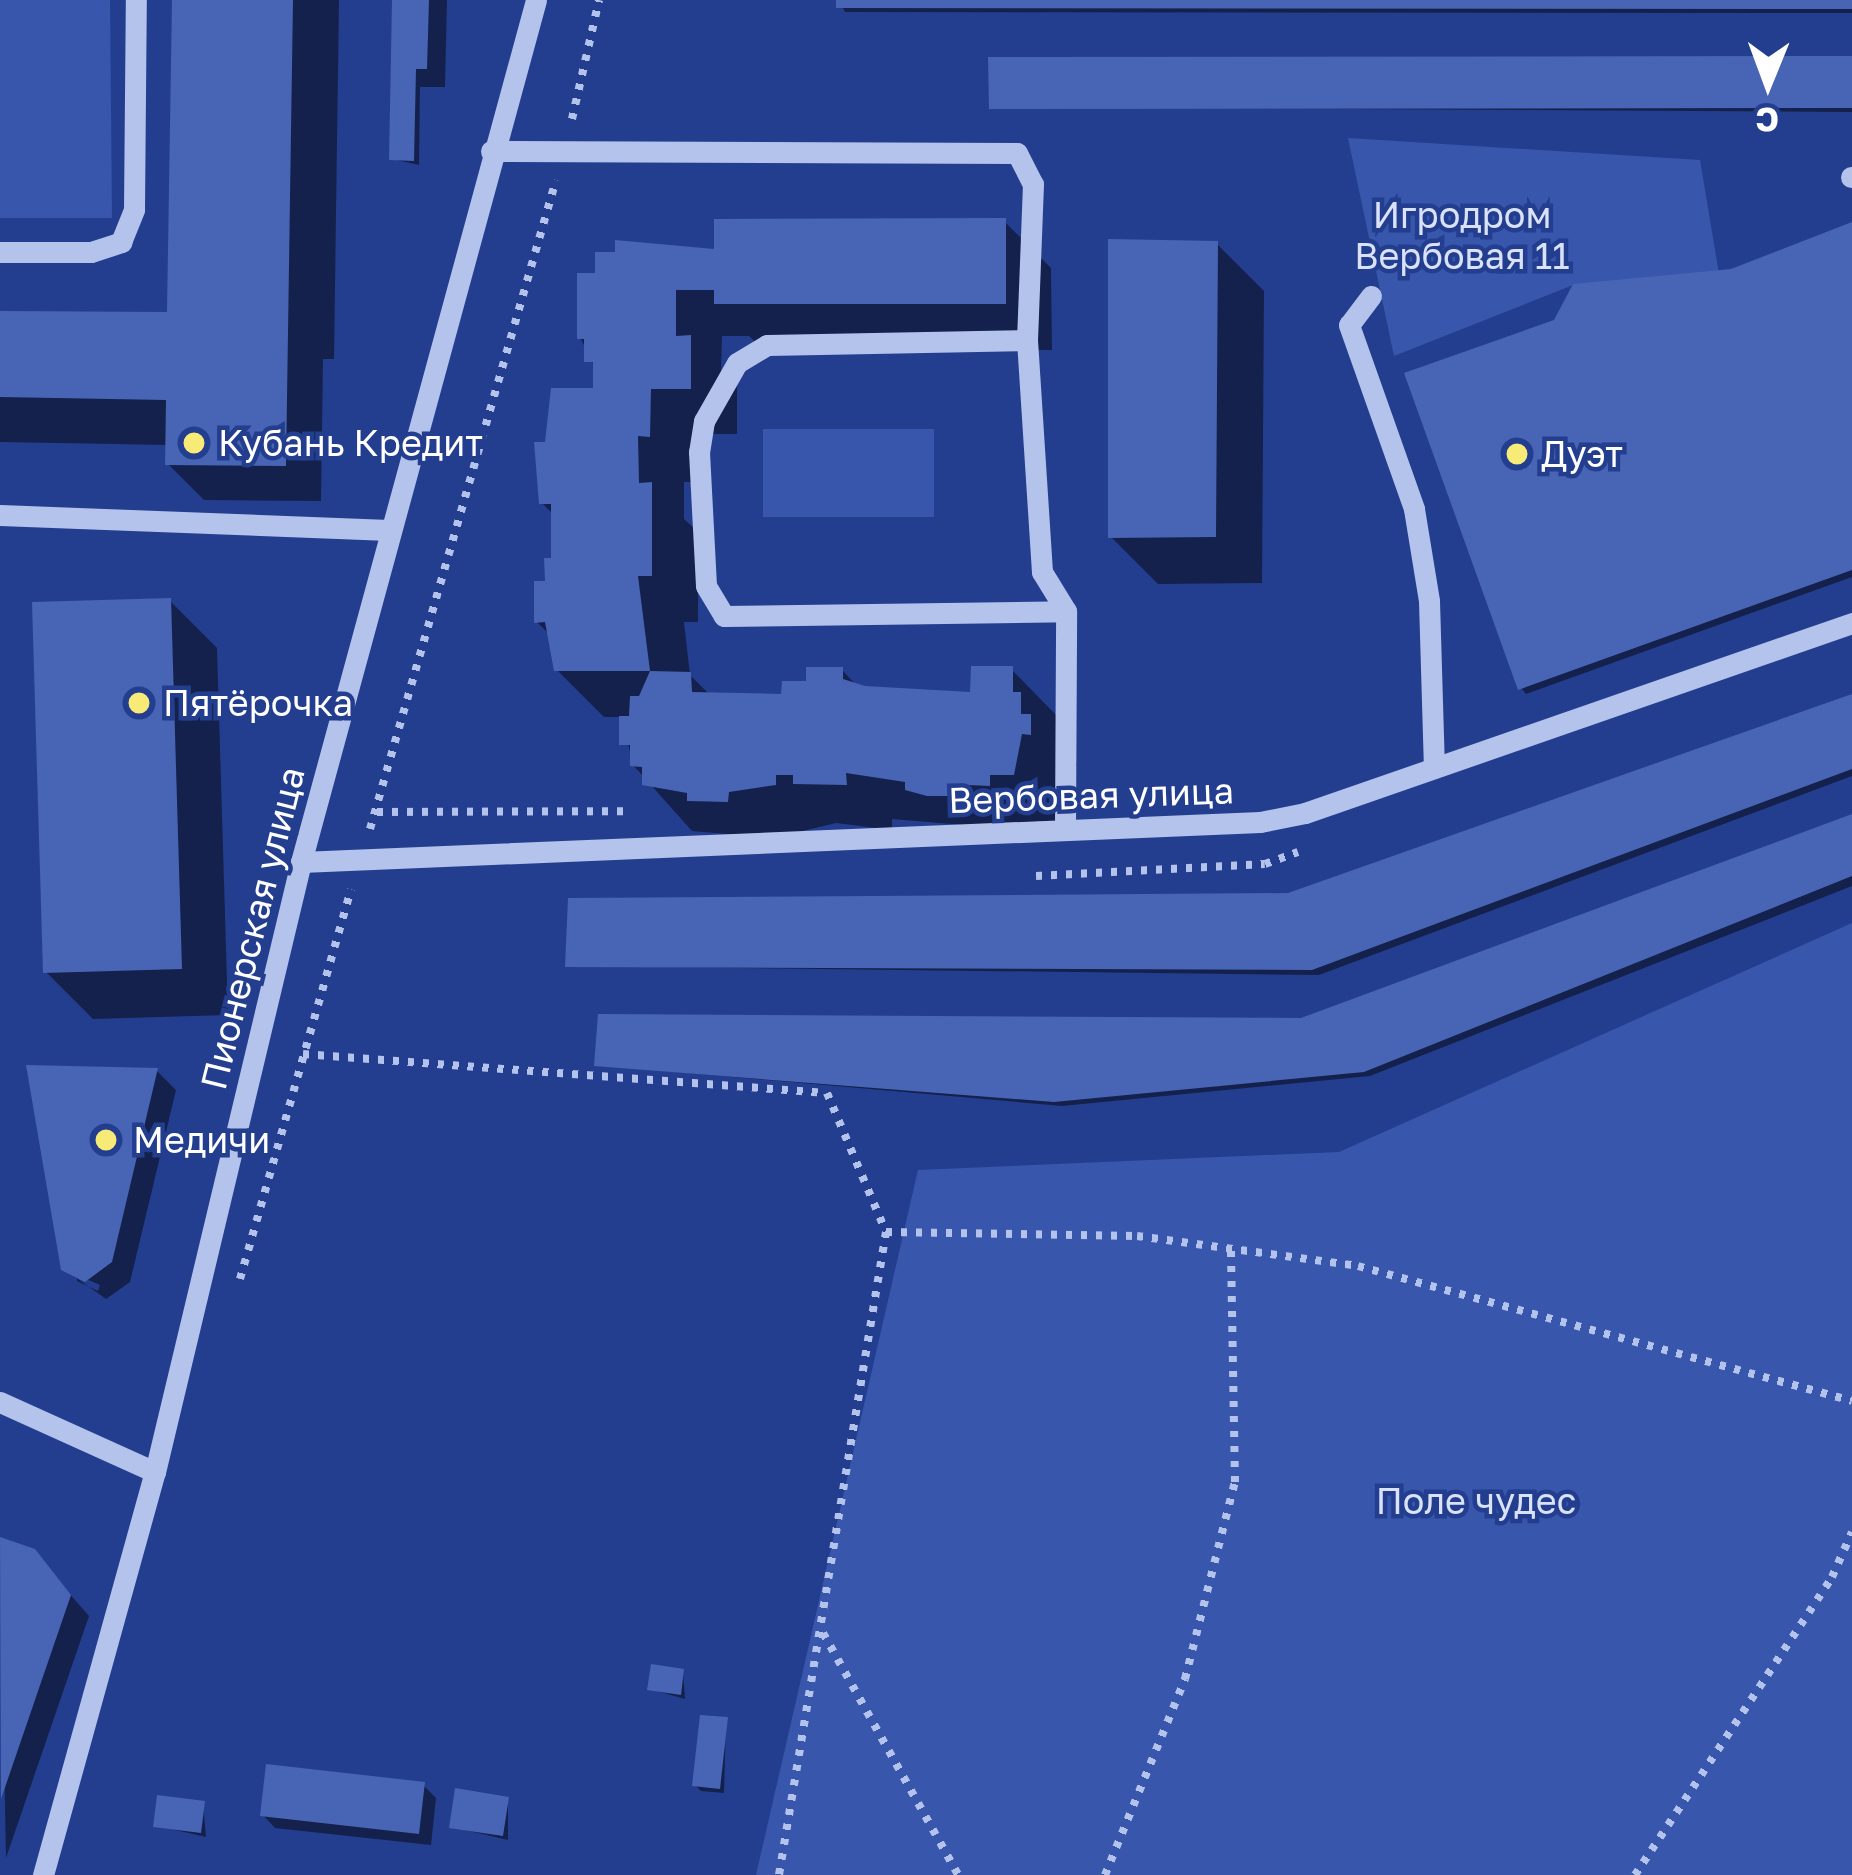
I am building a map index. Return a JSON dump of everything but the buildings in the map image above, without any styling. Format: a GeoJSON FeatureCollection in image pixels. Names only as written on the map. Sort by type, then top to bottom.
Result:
{"type":"FeatureCollection","features":[{"type":"Feature","properties":{"kind":"street"},"geometry":{"type":"LineString","coordinates":[[0,252],[91,252],[121,242],[134,209],[136,0]]}},
{"type":"Feature","properties":{"kind":"street","name":"Пионерская улица"},"geometry":{"type":"LineString","coordinates":[[43,1875],[155,1472],[301,862],[490,151],[536,0]]}},
{"type":"Feature","properties":{"kind":"street"},"geometry":{"type":"LineString","coordinates":[[490,151],[1017,153],[1034,184],[1027,340],[1042,572],[1066,611],[1065,829]]}},
{"type":"Feature","properties":{"kind":"street"},"geometry":{"type":"LineString","coordinates":[[1372,296],[1348,325],[1414,509],[1429,601],[1435,767]]}},
{"type":"Feature","properties":{"kind":"street"},"geometry":{"type":"LineString","coordinates":[[1027,340],[767,345],[745,354],[700,436],[706,586],[724,616],[741,620],[1066,611]]}},
{"type":"Feature","properties":{"kind":"street"},"geometry":{"type":"LineString","coordinates":[[0,515],[389,530]]}},
{"type":"Feature","properties":{"kind":"street","name":"Вербовая улица"},"geometry":{"type":"LineString","coordinates":[[301,862],[1260,822],[1435,767],[1852,623]]}},
{"type":"Feature","properties":{"kind":"street"},"geometry":{"type":"LineString","coordinates":[[0,1402],[155,1472]]}},
{"type":"Feature","properties":{"kind":"path"},"geometry":{"type":"LineString","coordinates":[[377,812],[563,154],[599,0]]}},
{"type":"Feature","properties":{"kind":"path"},"geometry":{"type":"LineString","coordinates":[[303,1054],[827,1093],[886,1232],[823,1631],[778,1875]]}},
{"type":"Feature","properties":{"kind":"path"},"geometry":{"type":"LineString","coordinates":[[886,1232],[1137,1236],[1358,1266],[1852,1401]]}},
{"type":"Feature","properties":{"kind":"path"},"geometry":{"type":"LineString","coordinates":[[1105,1875],[1185,1679],[1235,1481],[1231,1248]]}},
{"type":"Feature","properties":{"kind":"path"},"geometry":{"type":"LineString","coordinates":[[1635,1875],[1832,1577],[1852,1532]]}},
{"type":"Feature","properties":{"kind":"path"},"geometry":{"type":"LineString","coordinates":[[823,1631],[958,1875]]}},
{"type":"Feature","properties":{"kind":"green space"},"geometry":{"type":"Polygon","coordinates":[[[0,0],[110,0],[112,218],[0,218],[0,0]]]}},
{"type":"Feature","properties":{"kind":"green space","name":"Игродром Вербовая 11"},"geometry":{"type":"Polygon","coordinates":[[[1348,138],[1700,160],[1721,286],[1573,285],[1394,356],[1348,138]]]}},
{"type":"Feature","properties":{"kind":"green space"},"geometry":{"type":"Polygon","coordinates":[[[763,429],[934,429],[934,517],[763,517],[763,429]]]}},
{"type":"Feature","properties":{"kind":"green space","name":"Поле чудес"},"geometry":{"type":"Polygon","coordinates":[[[1852,923],[1852,1875],[756,1875],[918,1170],[1339,1152],[1852,923]]]}},
{"type":"Feature","properties":{"kind":"place","name":"Кубань Кредит"},"geometry":{"type":"Point","coordinates":[194,443]}},
{"type":"Feature","properties":{"kind":"place","name":"Дуэт"},"geometry":{"type":"Point","coordinates":[1517,454]}},
{"type":"Feature","properties":{"kind":"place","name":"Пятёрочка"},"geometry":{"type":"Point","coordinates":[139,703]}},
{"type":"Feature","properties":{"kind":"place","name":"Медичи"},"geometry":{"type":"Point","coordinates":[106,1140]}}]}
